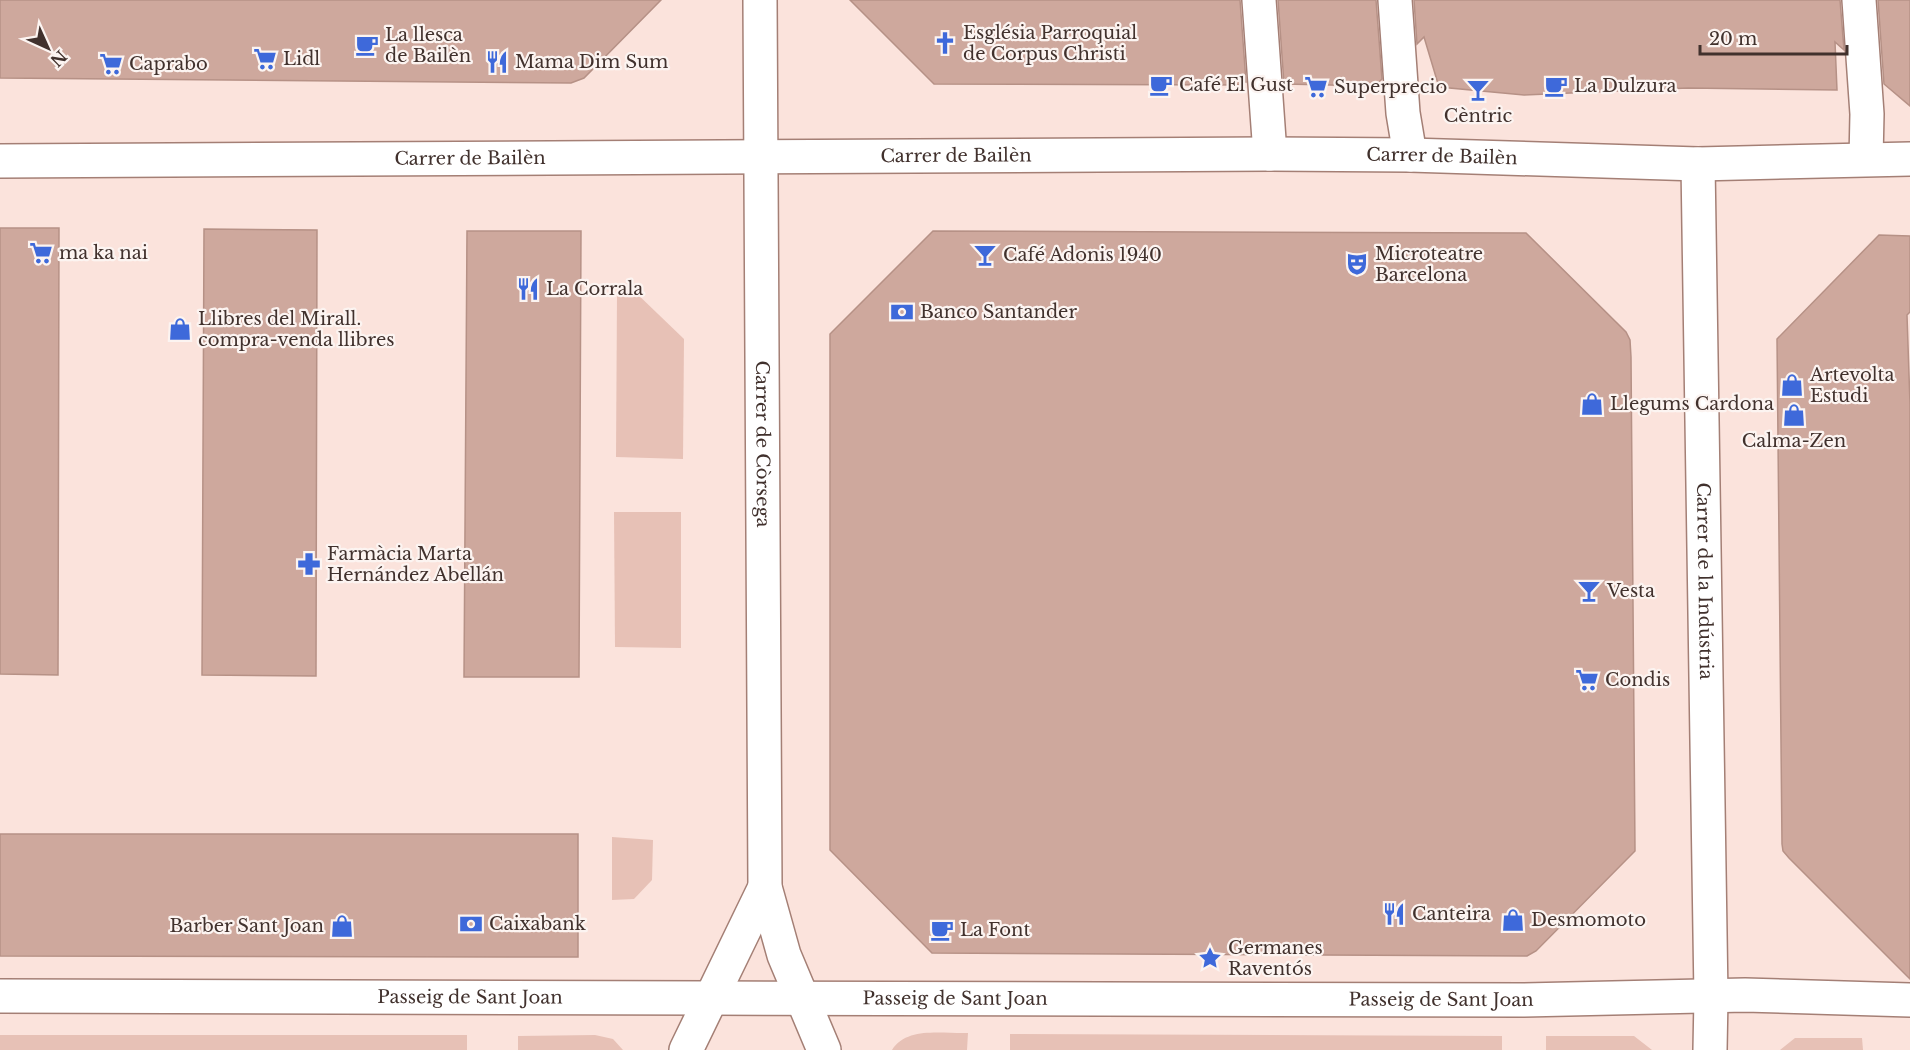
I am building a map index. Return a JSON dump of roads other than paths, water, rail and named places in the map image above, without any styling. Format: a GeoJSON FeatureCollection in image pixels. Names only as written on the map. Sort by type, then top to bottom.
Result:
{"type":"FeatureCollection","features":[{"type":"Feature","properties":{"kind":"street","name":"Carrer de Còrsega"},"geometry":{"type":"LineString","coordinates":[[760,0],[765,886]]}},
{"type":"Feature","properties":{"kind":"street"},"geometry":{"type":"LineString","coordinates":[[1259,0],[1270,154]]}},
{"type":"Feature","properties":{"kind":"street"},"geometry":{"type":"LineString","coordinates":[[1395,0],[1404,112],[1410,155]]}},
{"type":"Feature","properties":{"kind":"street"},"geometry":{"type":"LineString","coordinates":[[1859,0],[1867,114],[1866,159]]}},
{"type":"Feature","properties":{"kind":"street","name":"Carrer de Bailèn"},"geometry":{"type":"LineString","coordinates":[[0,160],[1270,154],[1410,155],[1698,164],[1910,159]]}},
{"type":"Feature","properties":{"kind":"street","name":"Carrer de la Indústria"},"geometry":{"type":"LineString","coordinates":[[1698,164],[1710,1050]]}},
{"type":"Feature","properties":{"kind":"street"},"geometry":{"type":"LineString","coordinates":[[686,1050],[765,886]]}},
{"type":"Feature","properties":{"kind":"street"},"geometry":{"type":"LineString","coordinates":[[765,886],[784,955],[824,1050]]}},
{"type":"Feature","properties":{"kind":"street","name":"Passeig de Sant Joan"},"geometry":{"type":"LineString","coordinates":[[0,996],[1524,1000],[1711,997],[1910,1000]]}},
{"type":"Feature","properties":{"kind":"place","name":"Església Parroquial de Corpus Christi"},"geometry":{"type":"Point","coordinates":[945,43]}},
{"type":"Feature","properties":{"kind":"place","name":"La llesca de Bailèn"},"geometry":{"type":"Point","coordinates":[367,45]}},
{"type":"Feature","properties":{"kind":"place","name":"Lidl"},"geometry":{"type":"Point","coordinates":[265,59]}},
{"type":"Feature","properties":{"kind":"place","name":"Mama Dim Sum"},"geometry":{"type":"Point","coordinates":[497,62]}},
{"type":"Feature","properties":{"kind":"place","name":"Caprabo"},"geometry":{"type":"Point","coordinates":[111,64]}},
{"type":"Feature","properties":{"kind":"place","name":"Café El Gust"},"geometry":{"type":"Point","coordinates":[1161,85]}},
{"type":"Feature","properties":{"kind":"place","name":"La Dulzura"},"geometry":{"type":"Point","coordinates":[1556,86]}},
{"type":"Feature","properties":{"kind":"place","name":"Superprecio"},"geometry":{"type":"Point","coordinates":[1316,87]}},
{"type":"Feature","properties":{"kind":"place","name":"Cèntric"},"geometry":{"type":"Point","coordinates":[1478,90]}},
{"type":"Feature","properties":{"kind":"place","name":"ma ka nai"},"geometry":{"type":"Point","coordinates":[41,253]}},
{"type":"Feature","properties":{"kind":"place","name":"Café Adonis 1940"},"geometry":{"type":"Point","coordinates":[985,255]}},
{"type":"Feature","properties":{"kind":"place","name":"Microteatre Barcelona"},"geometry":{"type":"Point","coordinates":[1357,264]}},
{"type":"Feature","properties":{"kind":"place","name":"La Corrala"},"geometry":{"type":"Point","coordinates":[528,289]}},
{"type":"Feature","properties":{"kind":"place","name":"Banco Santander"},"geometry":{"type":"Point","coordinates":[902,312]}},
{"type":"Feature","properties":{"kind":"place","name":"Llibres del Mirall. compra-venda llibres"},"geometry":{"type":"Point","coordinates":[180,329]}},
{"type":"Feature","properties":{"kind":"place","name":"Artevolta Estudi"},"geometry":{"type":"Point","coordinates":[1792,385]}},
{"type":"Feature","properties":{"kind":"place","name":"Llegums Cardona"},"geometry":{"type":"Point","coordinates":[1592,404]}},
{"type":"Feature","properties":{"kind":"place","name":"Calma-Zen"},"geometry":{"type":"Point","coordinates":[1794,415]}},
{"type":"Feature","properties":{"kind":"place","name":"Farmàcia Marta Hernández Abellán"},"geometry":{"type":"Point","coordinates":[309,564]}},
{"type":"Feature","properties":{"kind":"place","name":"Vesta"},"geometry":{"type":"Point","coordinates":[1589,591]}},
{"type":"Feature","properties":{"kind":"place","name":"Condis"},"geometry":{"type":"Point","coordinates":[1587,680]}},
{"type":"Feature","properties":{"kind":"place","name":"Canteira"},"geometry":{"type":"Point","coordinates":[1394,914]}},
{"type":"Feature","properties":{"kind":"place","name":"Desmomoto"},"geometry":{"type":"Point","coordinates":[1513,920]}},
{"type":"Feature","properties":{"kind":"place","name":"Caixabank"},"geometry":{"type":"Point","coordinates":[471,924]}},
{"type":"Feature","properties":{"kind":"place","name":"Barber Sant Joan"},"geometry":{"type":"Point","coordinates":[342,926]}},
{"type":"Feature","properties":{"kind":"place","name":"La Font"},"geometry":{"type":"Point","coordinates":[942,930]}},
{"type":"Feature","properties":{"kind":"place","name":"Germanes Raventós"},"geometry":{"type":"Point","coordinates":[1210,958]}}]}
